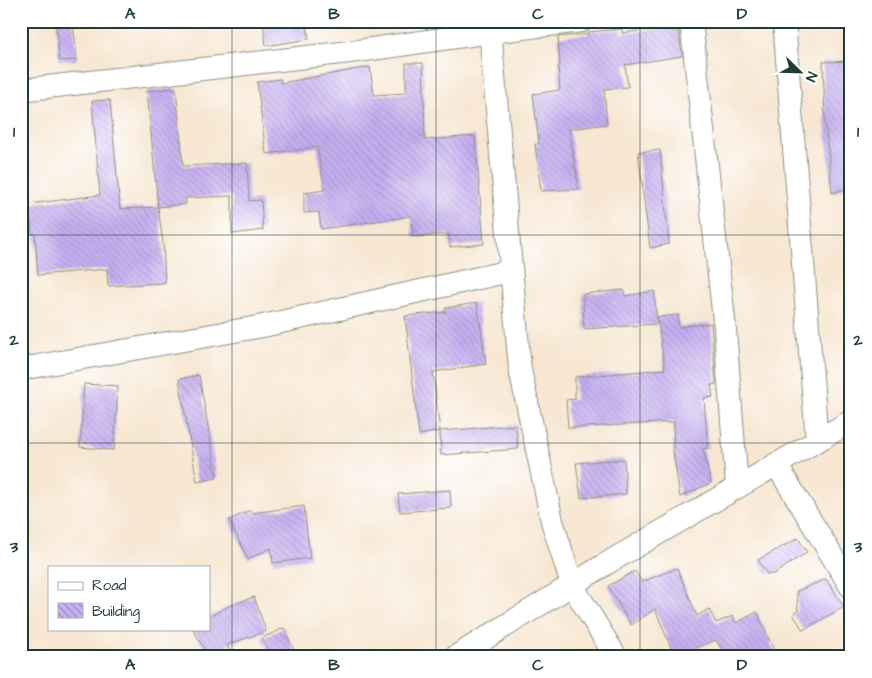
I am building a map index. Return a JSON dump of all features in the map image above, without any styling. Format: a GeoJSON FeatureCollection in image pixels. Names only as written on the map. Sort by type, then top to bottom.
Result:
{"type":"FeatureCollection","features":[{"type":"Feature","properties":{"kind":"street"},"geometry":{"type":"LineString","coordinates":[[21,90],[358,51],[491,27],[581,21]]}},
{"type":"Feature","properties":{"kind":"street"},"geometry":{"type":"LineString","coordinates":[[691,21],[725,329],[737,487]]}},
{"type":"Feature","properties":{"kind":"street"},"geometry":{"type":"LineString","coordinates":[[784,21],[817,441]]}},
{"type":"Feature","properties":{"kind":"street"},"geometry":{"type":"LineString","coordinates":[[491,27],[510,271],[520,369],[552,521],[572,585],[616,657]]}},
{"type":"Feature","properties":{"kind":"street"},"geometry":{"type":"LineString","coordinates":[[21,369],[264,326],[510,271]]}},
{"type":"Feature","properties":{"kind":"street"},"geometry":{"type":"LineString","coordinates":[[455,657],[572,585],[851,421]]}},
{"type":"Feature","properties":{"kind":"street"},"geometry":{"type":"LineString","coordinates":[[776,464],[851,587]]}},
{"type":"Feature","properties":{"kind":"building"},"geometry":{"type":"Polygon","coordinates":[[[56,21],[73,21],[77,60],[59,61],[56,21]]]}},
{"type":"Feature","properties":{"kind":"building"},"geometry":{"type":"Polygon","coordinates":[[[263,21],[306,21],[309,39],[266,46],[263,21]]]}},
{"type":"Feature","properties":{"kind":"building"},"geometry":{"type":"Polygon","coordinates":[[[678,26],[682,56],[625,65],[628,87],[604,89],[607,124],[569,129],[579,189],[541,191],[535,144],[539,144],[533,94],[560,90],[558,37],[588,34],[588,32],[622,29],[622,33],[678,26]]]}},
{"type":"Feature","properties":{"kind":"building"},"geometry":{"type":"Polygon","coordinates":[[[851,61],[851,187],[832,193],[825,121],[823,62],[851,61]]]}},
{"type":"Feature","properties":{"kind":"building"},"geometry":{"type":"Polygon","coordinates":[[[406,63],[423,63],[425,140],[475,136],[484,244],[450,247],[449,234],[413,237],[411,216],[321,229],[319,212],[304,213],[304,193],[325,190],[317,147],[266,154],[257,82],[280,79],[281,83],[370,67],[374,95],[406,93],[406,63]]]}},
{"type":"Feature","properties":{"kind":"building"},"geometry":{"type":"Polygon","coordinates":[[[176,88],[183,166],[247,163],[249,201],[261,200],[263,230],[232,234],[232,196],[186,198],[186,204],[158,207],[147,91],[176,88]]]}},
{"type":"Feature","properties":{"kind":"building"},"geometry":{"type":"Polygon","coordinates":[[[110,100],[120,209],[158,207],[163,243],[165,283],[108,286],[107,269],[38,275],[35,234],[32,234],[29,204],[100,195],[92,101],[110,100]]]}},
{"type":"Feature","properties":{"kind":"building"},"geometry":{"type":"Polygon","coordinates":[[[660,150],[669,244],[650,248],[638,152],[660,150]]]}},
{"type":"Feature","properties":{"kind":"building"},"geometry":{"type":"Polygon","coordinates":[[[624,290],[625,296],[654,291],[657,324],[584,329],[583,294],[624,290]]]}},
{"type":"Feature","properties":{"kind":"building"},"geometry":{"type":"Polygon","coordinates":[[[477,303],[486,364],[433,372],[440,431],[419,435],[405,316],[446,312],[445,308],[477,303]]]}},
{"type":"Feature","properties":{"kind":"building"},"geometry":{"type":"Polygon","coordinates":[[[678,315],[679,327],[711,323],[716,384],[711,385],[713,397],[704,398],[708,448],[703,449],[711,483],[680,497],[673,450],[674,422],[568,428],[566,400],[575,399],[575,377],[665,369],[657,317],[678,315]]]}},
{"type":"Feature","properties":{"kind":"building"},"geometry":{"type":"Polygon","coordinates":[[[199,375],[217,478],[197,482],[179,379],[199,375]]]}},
{"type":"Feature","properties":{"kind":"building"},"geometry":{"type":"Polygon","coordinates":[[[84,384],[118,386],[114,450],[80,447],[84,384]]]}},
{"type":"Feature","properties":{"kind":"building"},"geometry":{"type":"Polygon","coordinates":[[[516,425],[518,449],[441,455],[440,431],[516,425]]]}},
{"type":"Feature","properties":{"kind":"building"},"geometry":{"type":"Polygon","coordinates":[[[624,459],[626,494],[581,498],[576,463],[624,459]]]}},
{"type":"Feature","properties":{"kind":"building"},"geometry":{"type":"Polygon","coordinates":[[[450,490],[451,508],[400,512],[398,494],[450,490]]]}},
{"type":"Feature","properties":{"kind":"building"},"geometry":{"type":"Polygon","coordinates":[[[304,506],[310,558],[273,563],[271,548],[248,559],[229,520],[251,510],[252,513],[304,506]]]}},
{"type":"Feature","properties":{"kind":"building"},"geometry":{"type":"Polygon","coordinates":[[[798,538],[807,552],[774,574],[767,574],[758,560],[798,538]]]}},
{"type":"Feature","properties":{"kind":"building"},"geometry":{"type":"Polygon","coordinates":[[[677,568],[697,616],[709,609],[716,623],[733,616],[736,623],[757,612],[777,657],[726,657],[716,640],[675,657],[655,609],[631,625],[608,586],[635,571],[642,582],[677,568]]]}},
{"type":"Feature","properties":{"kind":"building"},"geometry":{"type":"Polygon","coordinates":[[[826,579],[844,607],[803,630],[793,614],[798,611],[797,591],[826,579]]]}},
{"type":"Feature","properties":{"kind":"building"},"geometry":{"type":"Polygon","coordinates":[[[254,597],[266,631],[227,645],[233,657],[209,657],[194,630],[210,630],[210,616],[229,606],[254,597]]]}},
{"type":"Feature","properties":{"kind":"building"},"geometry":{"type":"Polygon","coordinates":[[[284,628],[297,657],[271,657],[262,638],[284,628]]]}}]}
